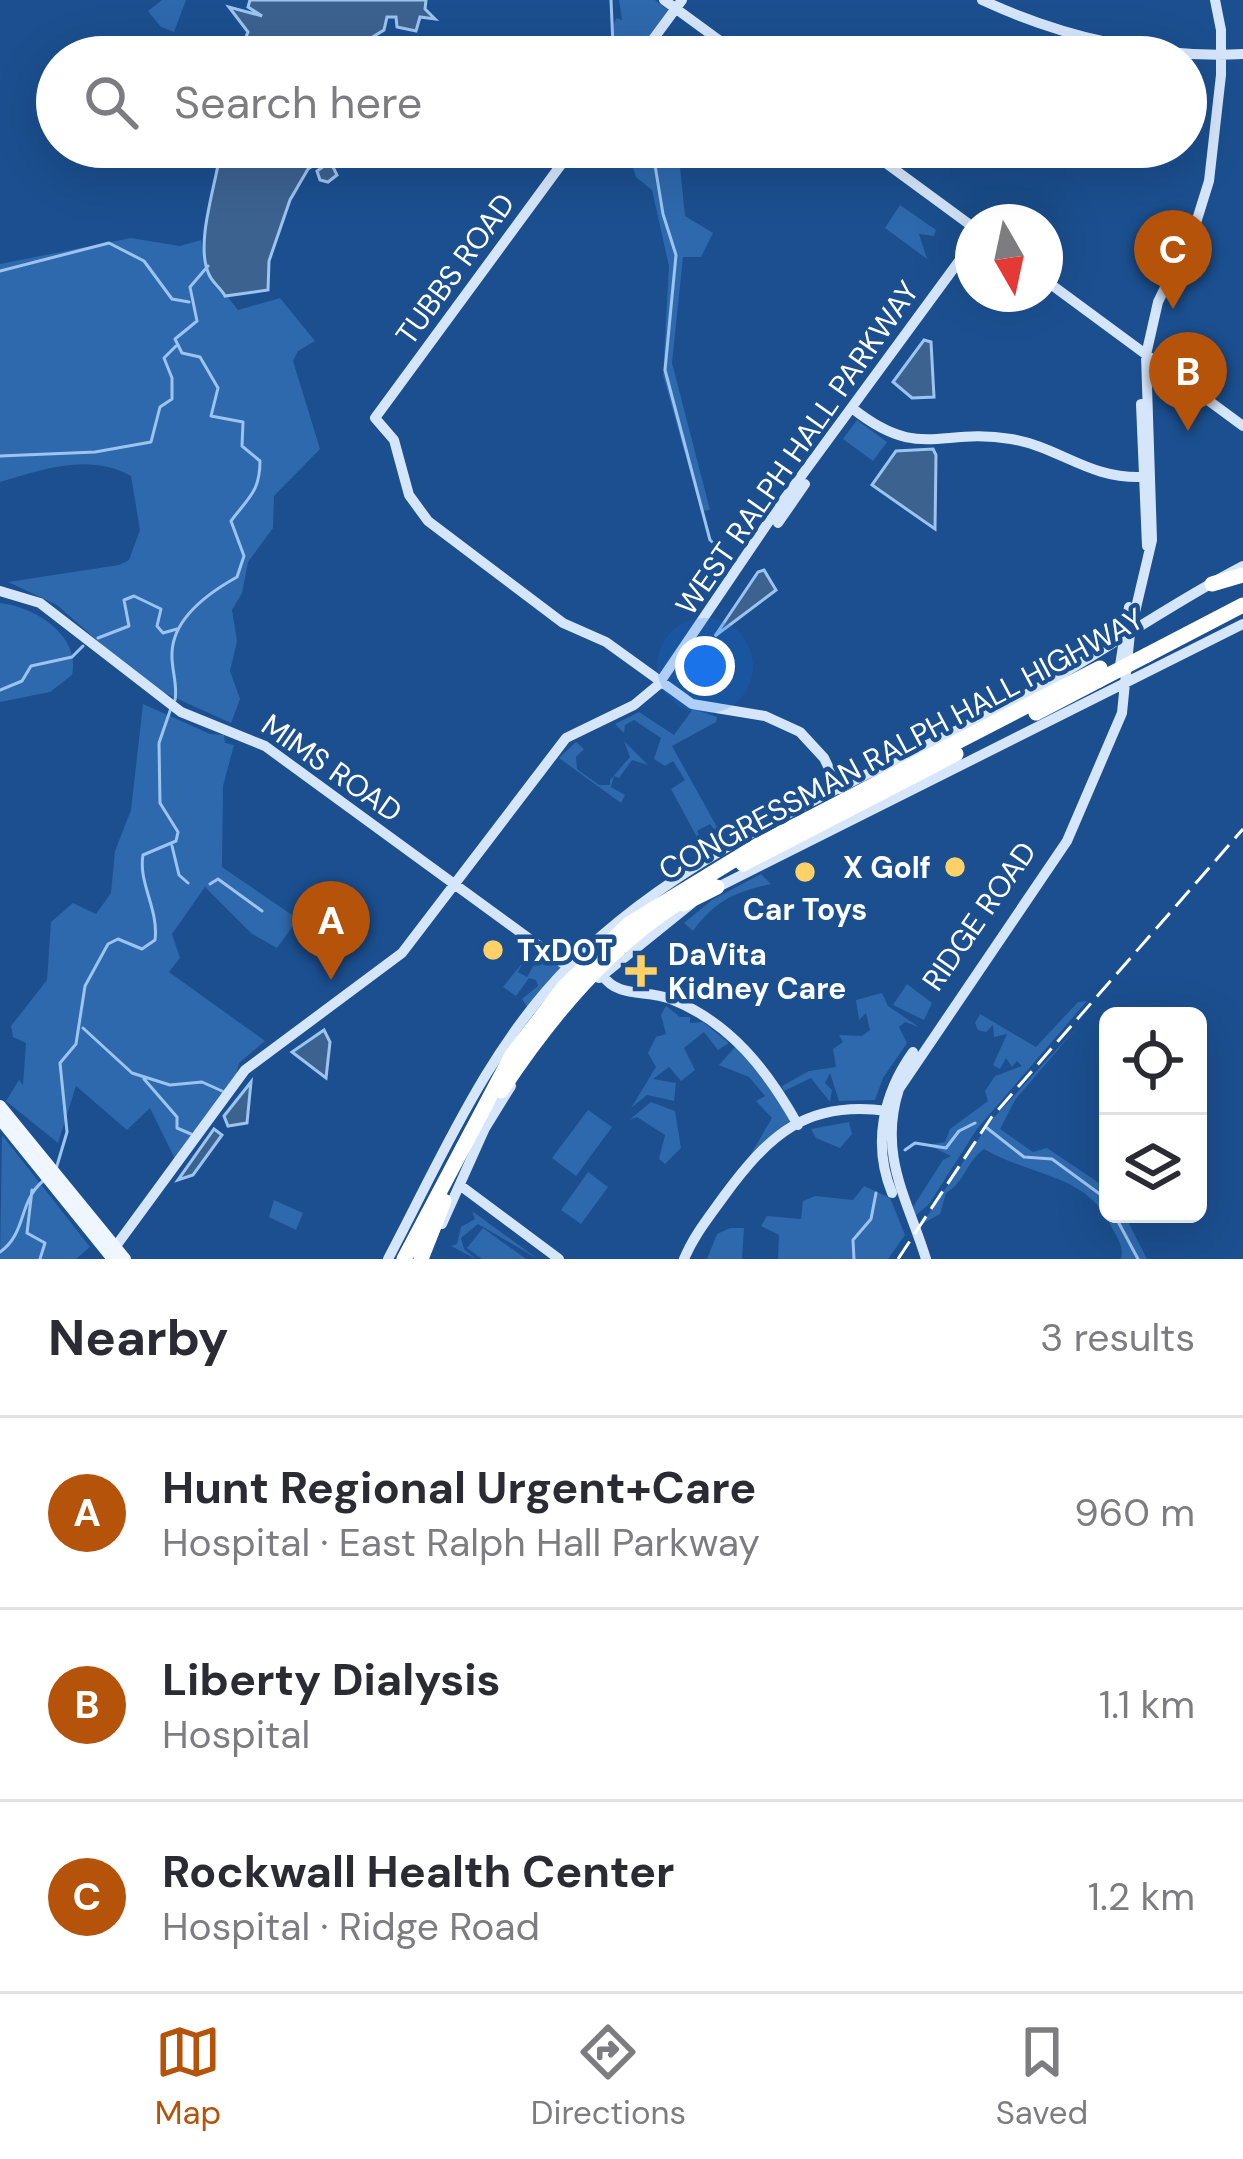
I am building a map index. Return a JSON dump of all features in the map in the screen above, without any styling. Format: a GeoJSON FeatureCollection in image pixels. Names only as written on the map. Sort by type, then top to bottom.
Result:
{"type":"FeatureCollection","features":[{"type":"Feature","properties":{"kind":"highway"},"geometry":{"type":"LineString","coordinates":[[1212,584],[1243,570]]}},
{"type":"Feature","properties":{"kind":"highway","name":"CONGRESSMAN RALPH HALL HIGHWAY"},"geometry":{"type":"LineString","coordinates":[[1147,656],[1243,594]]}},
{"type":"Feature","properties":{"kind":"highway","name":"CONGRESSMAN RALPH HALL HIGHWAY"},"geometry":{"type":"LineString","coordinates":[[404,1259],[521,1042],[608,943],[703,875],[1243,605]]}},
{"type":"Feature","properties":{"kind":"highway"},"geometry":{"type":"LineString","coordinates":[[989,714],[1103,678]]}},
{"type":"Feature","properties":{"kind":"highway","name":"CONGRESSMAN RALPH HALL HIGHWAY"},"geometry":{"type":"LineString","coordinates":[[420,1259],[500,1093],[537,1036],[583,985],[677,903],[1103,678]]}},
{"type":"Feature","properties":{"kind":"highway"},"geometry":{"type":"LineString","coordinates":[[876,805],[963,751]]}},
{"type":"Feature","properties":{"kind":"highway"},"geometry":{"type":"LineString","coordinates":[[608,943],[710,859]]}},
{"type":"Feature","properties":{"kind":"highway"},"geometry":{"type":"LineString","coordinates":[[583,985],[671,911],[717,887]]}},
{"type":"Feature","properties":{"kind":"highway"},"geometry":{"type":"LineString","coordinates":[[390,1259],[460,1148]]}},
{"type":"Feature","properties":{"kind":"main road"},"geometry":{"type":"LineString","coordinates":[[982,0],[1086,36]]}},
{"type":"Feature","properties":{"kind":"main road","name":"RIDGE ROAD"},"geometry":{"type":"LineString","coordinates":[[888,1115],[899,1089],[1067,841],[1117,717],[1121,699],[1103,678],[1125,635],[1148,550],[1144,328],[1209,181],[1218,54],[1212,0]]}},
{"type":"Feature","properties":{"kind":"main road"},"geometry":{"type":"LineString","coordinates":[[654,36],[675,2]]}},
{"type":"Feature","properties":{"kind":"main road"},"geometry":{"type":"LineString","coordinates":[[675,2],[716,36]]}},
{"type":"Feature","properties":{"kind":"main road"},"geometry":{"type":"LineString","coordinates":[[675,2],[724,36]]}},
{"type":"Feature","properties":{"kind":"main road"},"geometry":{"type":"LineString","coordinates":[[1207,54],[1243,54]]}},
{"type":"Feature","properties":{"kind":"main road","name":"TUBBS ROAD"},"geometry":{"type":"LineString","coordinates":[[559,168],[375,418],[394,440],[409,495],[428,521],[575,631],[606,642],[663,683]]}},
{"type":"Feature","properties":{"kind":"main road"},"geometry":{"type":"LineString","coordinates":[[894,168],[955,211]]}},
{"type":"Feature","properties":{"kind":"main road"},"geometry":{"type":"LineString","coordinates":[[902,168],[955,209]]}},
{"type":"Feature","properties":{"kind":"main road","name":"RIDGE ROAD"},"geometry":{"type":"LineString","coordinates":[[1146,477],[1143,350],[1177,256]]}},
{"type":"Feature","properties":{"kind":"main road","name":"WEST RALPH HALL PARKWAY"},"geometry":{"type":"LineString","coordinates":[[920,321],[955,269]]}},
{"type":"Feature","properties":{"kind":"main road","name":"WEST RALPH HALL PARKWAY"},"geometry":{"type":"LineString","coordinates":[[116,1254],[248,1072],[401,962],[565,748],[595,727],[633,713],[663,683],[955,277]]}},
{"type":"Feature","properties":{"kind":"main road"},"geometry":{"type":"LineString","coordinates":[[1063,289],[1243,426]]}},
{"type":"Feature","properties":{"kind":"main road"},"geometry":{"type":"LineString","coordinates":[[1063,290],[1143,350]]}},
{"type":"Feature","properties":{"kind":"main road"},"geometry":{"type":"LineString","coordinates":[[1127,333],[1144,328]]}},
{"type":"Feature","properties":{"kind":"main road"},"geometry":{"type":"LineString","coordinates":[[1147,376],[1153,368],[1163,368]]}},
{"type":"Feature","properties":{"kind":"main road"},"geometry":{"type":"LineString","coordinates":[[855,410],[901,439],[1010,439],[1101,476],[1146,477]]}},
{"type":"Feature","properties":{"kind":"main road"},"geometry":{"type":"LineString","coordinates":[[1108,645],[1212,584]]}},
{"type":"Feature","properties":{"kind":"main road","name":"MIMS ROAD"},"geometry":{"type":"LineString","coordinates":[[0,591],[40,603],[193,718],[265,746],[568,967]]}},
{"type":"Feature","properties":{"kind":"main road"},"geometry":{"type":"LineString","coordinates":[[1147,656],[1121,699],[1103,678],[1108,645],[1134,602],[1153,621]]}},
{"type":"Feature","properties":{"kind":"main road"},"geometry":{"type":"LineString","coordinates":[[1153,621],[1136,640],[1134,662],[1243,624]]}},
{"type":"Feature","properties":{"kind":"main road"},"geometry":{"type":"LineString","coordinates":[[420,1259],[461,1186],[485,1128],[525,1064],[602,975],[717,887],[1147,656]]}},
{"type":"Feature","properties":{"kind":"main road"},"geometry":{"type":"LineString","coordinates":[[663,683],[692,704],[765,716],[800,732],[818,749],[838,789]]}},
{"type":"Feature","properties":{"kind":"main road"},"geometry":{"type":"LineString","coordinates":[[390,1259],[486,1074],[568,967],[632,910],[710,859],[989,714]]}},
{"type":"Feature","properties":{"kind":"main road","name":"RIDGE ROAD"},"geometry":{"type":"LineString","coordinates":[[923,1259],[892,1168],[888,1115],[908,1058],[1059,843],[1117,717]]}},
{"type":"Feature","properties":{"kind":"main road"},"geometry":{"type":"LineString","coordinates":[[602,975],[616,990],[664,997],[726,1031],[767,1074],[798,1125]]}},
{"type":"Feature","properties":{"kind":"main road"},"geometry":{"type":"LineString","coordinates":[[899,1089],[908,1058]]}},
{"type":"Feature","properties":{"kind":"main road"},"geometry":{"type":"LineString","coordinates":[[0,1106],[116,1254]]}},
{"type":"Feature","properties":{"kind":"main road"},"geometry":{"type":"LineString","coordinates":[[687,1259],[701,1226],[757,1152],[798,1125],[842,1116],[888,1115]]}},
{"type":"Feature","properties":{"kind":"main road"},"geometry":{"type":"LineString","coordinates":[[0,1119],[116,1254]]}},
{"type":"Feature","properties":{"kind":"main road"},"geometry":{"type":"LineString","coordinates":[[461,1186],[559,1259]]}},
{"type":"Feature","properties":{"kind":"shaded area"},"geometry":{"type":"Polygon","coordinates":[[[162,0],[186,0],[174,32],[161,27],[148,11],[162,0]]]}},
{"type":"Feature","properties":{"kind":"shaded area"},"geometry":{"type":"Polygon","coordinates":[[[250,0],[426,0],[425,9],[435,19],[420,17],[416,31],[397,27],[396,17],[387,17],[384,30],[374,36],[246,36],[229,7],[262,16],[248,7],[250,0]]]}},
{"type":"Feature","properties":{"kind":"shaded area"},"geometry":{"type":"Polygon","coordinates":[[[619,0],[655,0],[668,10],[650,36],[610,36],[616,18],[622,20],[619,0]]]}},
{"type":"Feature","properties":{"kind":"shaded area"},"geometry":{"type":"Polygon","coordinates":[[[217,168],[309,168],[290,200],[269,261],[268,290],[225,296],[208,272],[206,227],[217,168]]]}},
{"type":"Feature","properties":{"kind":"shaded area"},"geometry":{"type":"Polygon","coordinates":[[[334,168],[337,175],[328,182],[320,180],[317,171],[334,168]]]}},
{"type":"Feature","properties":{"kind":"shaded area"},"geometry":{"type":"Polygon","coordinates":[[[633,168],[680,168],[685,216],[713,233],[701,257],[683,257],[672,363],[710,510],[701,511],[663,375],[669,266],[652,190],[636,177],[633,168]]]}},
{"type":"Feature","properties":{"kind":"shaded area"},"geometry":{"type":"Polygon","coordinates":[[[900,205],[936,230],[934,236],[919,234],[927,259],[885,228],[900,205]]]}},
{"type":"Feature","properties":{"kind":"shaded area"},"geometry":{"type":"Polygon","coordinates":[[[131,238],[180,246],[201,240],[206,269],[238,310],[280,298],[315,341],[298,351],[293,361],[320,449],[274,496],[273,528],[248,562],[242,593],[232,610],[237,641],[230,671],[240,699],[231,723],[149,686],[57,605],[8,582],[119,565],[129,560],[140,530],[131,476],[115,469],[82,464],[0,482],[0,264],[131,238]]]}},
{"type":"Feature","properties":{"kind":"shaded area"},"geometry":{"type":"Polygon","coordinates":[[[924,340],[931,342],[934,397],[912,398],[893,382],[924,340]]]}},
{"type":"Feature","properties":{"kind":"shaded area"},"geometry":{"type":"Polygon","coordinates":[[[857,420],[887,442],[873,461],[843,439],[857,420]]]}},
{"type":"Feature","properties":{"kind":"shaded area"},"geometry":{"type":"Polygon","coordinates":[[[933,449],[935,529],[872,485],[896,451],[933,449]]]}},
{"type":"Feature","properties":{"kind":"shaded area"},"geometry":{"type":"Polygon","coordinates":[[[764,570],[776,590],[715,636],[758,572],[764,570]]]}},
{"type":"Feature","properties":{"kind":"shaded area"},"geometry":{"type":"Polygon","coordinates":[[[0,603],[41,617],[70,648],[72,675],[50,692],[0,702],[0,603]]]}},
{"type":"Feature","properties":{"kind":"shaded area"},"geometry":{"type":"Polygon","coordinates":[[[143,704],[210,734],[224,735],[225,743],[234,745],[223,786],[222,867],[298,919],[277,948],[252,934],[205,887],[172,934],[180,958],[169,972],[265,1041],[239,1063],[236,1075],[175,1159],[150,1108],[127,1130],[76,1086],[58,1143],[6,1101],[19,1080],[23,1085],[26,1043],[13,1037],[11,1026],[47,980],[51,922],[73,903],[96,914],[111,893],[115,851],[131,810],[143,704]]]}},
{"type":"Feature","properties":{"kind":"shaded area"},"geometry":{"type":"Polygon","coordinates":[[[693,709],[717,717],[716,722],[672,746],[717,827],[725,833],[726,846],[710,824],[697,831],[704,846],[699,841],[671,789],[685,780],[673,761],[665,766],[654,759],[661,738],[634,720],[625,725],[624,733],[615,724],[639,712],[674,735],[693,709]]]}},
{"type":"Feature","properties":{"kind":"shaded area"},"geometry":{"type":"Polygon","coordinates":[[[624,741],[648,765],[632,760],[619,778],[614,776],[611,787],[625,795],[621,803],[559,758],[576,742],[584,749],[576,757],[577,769],[599,785],[610,785],[610,780],[630,757],[624,741]]]}},
{"type":"Feature","properties":{"kind":"shaded area"},"geometry":{"type":"Polygon","coordinates":[[[761,874],[771,884],[727,899],[693,931],[684,923],[712,900],[761,874]]]}},
{"type":"Feature","properties":{"kind":"shaded area"},"geometry":{"type":"Polygon","coordinates":[[[541,953],[563,968],[527,1007],[522,999],[538,986],[536,980],[529,978],[516,996],[503,987],[524,961],[518,972],[527,977],[541,953]]]}},
{"type":"Feature","properties":{"kind":"shaded area"},"geometry":{"type":"Polygon","coordinates":[[[907,984],[932,1003],[924,1020],[893,1005],[907,984]]]}},
{"type":"Feature","properties":{"kind":"shaded area"},"geometry":{"type":"Polygon","coordinates":[[[882,993],[888,1006],[919,1027],[905,1022],[899,1027],[907,1043],[883,1078],[875,1100],[839,1101],[830,1073],[825,1083],[832,1090],[830,1102],[811,1078],[784,1091],[782,1086],[809,1071],[836,1067],[833,1049],[843,1042],[839,1035],[862,1036],[870,1030],[866,1013],[859,1020],[856,1000],[882,993]]]}},
{"type":"Feature","properties":{"kind":"shaded area"},"geometry":{"type":"Polygon","coordinates":[[[1087,1001],[977,1129],[929,1204],[915,1216],[913,1207],[943,1160],[951,1156],[928,1145],[945,1142],[950,1129],[988,1101],[985,1091],[995,1076],[1022,1066],[1017,1061],[1012,1067],[1006,1058],[1000,1069],[993,1065],[1007,1034],[994,1037],[993,1025],[986,1032],[978,1030],[975,1023],[980,1014],[1036,1047],[1078,1002],[1087,1001]]]}},
{"type":"Feature","properties":{"kind":"shaded area"},"geometry":{"type":"Polygon","coordinates":[[[666,1006],[680,1017],[690,1017],[690,1023],[703,1022],[729,1043],[718,1050],[704,1032],[684,1048],[695,1070],[681,1081],[669,1067],[653,1079],[676,1083],[674,1101],[647,1095],[631,1108],[656,1067],[648,1053],[656,1037],[666,1034],[661,1015],[666,1006]]]}},
{"type":"Feature","properties":{"kind":"shaded area"},"geometry":{"type":"Polygon","coordinates":[[[1079,1025],[1015,1100],[1000,1129],[1033,1152],[1047,1148],[1099,1183],[1099,1207],[1072,1185],[984,1149],[946,1193],[940,1214],[922,1224],[989,1123],[1079,1025]]]}},
{"type":"Feature","properties":{"kind":"shaded area"},"geometry":{"type":"Polygon","coordinates":[[[324,1030],[330,1042],[326,1078],[292,1052],[324,1030]]]}},
{"type":"Feature","properties":{"kind":"shaded area"},"geometry":{"type":"Polygon","coordinates":[[[736,1046],[766,1078],[790,1121],[748,1159],[772,1118],[756,1101],[765,1096],[749,1077],[719,1065],[736,1046]]]}},
{"type":"Feature","properties":{"kind":"shaded area"},"geometry":{"type":"Polygon","coordinates":[[[251,1082],[247,1123],[228,1126],[224,1116],[251,1082]]]}},
{"type":"Feature","properties":{"kind":"shaded area"},"geometry":{"type":"Polygon","coordinates":[[[651,1102],[675,1111],[681,1148],[665,1164],[659,1159],[665,1135],[637,1117],[629,1120],[651,1102]]]}},
{"type":"Feature","properties":{"kind":"shaded area"},"geometry":{"type":"Polygon","coordinates":[[[588,1110],[612,1127],[576,1176],[552,1158],[588,1110]]]}},
{"type":"Feature","properties":{"kind":"shaded area"},"geometry":{"type":"Polygon","coordinates":[[[849,1122],[852,1134],[840,1148],[816,1138],[811,1129],[849,1122]]]}},
{"type":"Feature","properties":{"kind":"shaded area"},"geometry":{"type":"Polygon","coordinates":[[[214,1129],[222,1135],[193,1175],[178,1180],[214,1129]]]}},
{"type":"Feature","properties":{"kind":"shaded area"},"geometry":{"type":"Polygon","coordinates":[[[2,1135],[90,1247],[76,1259],[0,1259],[2,1135]]]}},
{"type":"Feature","properties":{"kind":"shaded area"},"geometry":{"type":"Polygon","coordinates":[[[588,1172],[608,1187],[581,1224],[561,1210],[588,1172]]]}},
{"type":"Feature","properties":{"kind":"shaded area"},"geometry":{"type":"Polygon","coordinates":[[[864,1186],[890,1198],[905,1235],[888,1259],[778,1259],[779,1235],[761,1226],[767,1216],[801,1219],[803,1201],[815,1196],[853,1200],[864,1186]]]}},
{"type":"Feature","properties":{"kind":"shaded area"},"geometry":{"type":"Polygon","coordinates":[[[274,1200],[303,1213],[296,1230],[269,1217],[274,1200]]]}},
{"type":"Feature","properties":{"kind":"shaded area"},"geometry":{"type":"Polygon","coordinates":[[[472,1211],[538,1259],[478,1224],[461,1238],[464,1249],[476,1259],[451,1246],[457,1244],[461,1227],[475,1219],[472,1211]]]}},
{"type":"Feature","properties":{"kind":"shaded area"},"geometry":{"type":"Polygon","coordinates":[[[1108,1223],[1129,1223],[1147,1259],[1121,1259],[1108,1223]]]}},
{"type":"Feature","properties":{"kind":"shaded area"},"geometry":{"type":"Polygon","coordinates":[[[483,1228],[526,1259],[482,1259],[467,1248],[483,1228]]]}},
{"type":"Feature","properties":{"kind":"shaded area"},"geometry":{"type":"Polygon","coordinates":[[[744,1228],[742,1259],[707,1259],[717,1234],[744,1228]]]}},
{"type":"Feature","properties":{"kind":"waterway"},"geometry":{"type":"LineString","coordinates":[[611,0],[613,36]]}},
{"type":"Feature","properties":{"kind":"waterway"},"geometry":{"type":"LineString","coordinates":[[655,168],[676,255],[665,370],[710,540],[737,564]]}},
{"type":"Feature","properties":{"kind":"waterway"},"geometry":{"type":"LineString","coordinates":[[0,271],[109,243],[144,261],[172,299],[189,302]]}},
{"type":"Feature","properties":{"kind":"waterway"},"geometry":{"type":"LineString","coordinates":[[175,700],[174,640],[195,607],[237,577],[244,556],[231,521],[252,494],[260,461],[242,446],[243,422],[211,416],[218,388],[200,357],[182,353],[175,339],[197,321],[190,287],[208,266]]}},
{"type":"Feature","properties":{"kind":"waterway"},"geometry":{"type":"LineString","coordinates":[[0,456],[95,452],[151,442],[160,407],[172,399],[172,378],[164,358],[176,346]]}},
{"type":"Feature","properties":{"kind":"waterway"},"geometry":{"type":"LineString","coordinates":[[98,638],[129,626],[124,600],[134,596],[161,609],[157,626],[163,633],[177,629]]}},
{"type":"Feature","properties":{"kind":"waterway"},"geometry":{"type":"LineString","coordinates":[[0,690],[22,681],[31,666],[72,657],[83,646]]}},
{"type":"Feature","properties":{"kind":"waterway"},"geometry":{"type":"LineString","coordinates":[[56,1169],[67,1132],[60,1063],[76,1044],[85,986],[108,944],[118,939],[142,949],[155,940],[142,865],[143,855],[176,841],[178,832],[160,803],[159,743],[171,708]]}},
{"type":"Feature","properties":{"kind":"waterway"},"geometry":{"type":"LineString","coordinates":[[172,846],[179,875],[188,883]]}},
{"type":"Feature","properties":{"kind":"waterway"},"geometry":{"type":"LineString","coordinates":[[210,884],[218,879],[262,911]]}},
{"type":"Feature","properties":{"kind":"waterway"},"geometry":{"type":"LineString","coordinates":[[83,1028],[132,1073],[170,1085],[202,1082],[222,1091]]}},
{"type":"Feature","properties":{"kind":"waterway"},"geometry":{"type":"LineString","coordinates":[[144,1079],[177,1117],[177,1128],[191,1134]]}},
{"type":"Feature","properties":{"kind":"waterway"},"geometry":{"type":"LineString","coordinates":[[905,1150],[915,1143],[946,1148],[959,1131],[975,1123]]}},
{"type":"Feature","properties":{"kind":"waterway"},"geometry":{"type":"LineString","coordinates":[[987,1128],[1024,1157],[1052,1159],[1099,1193]]}},
{"type":"Feature","properties":{"kind":"waterway"},"geometry":{"type":"LineString","coordinates":[[0,1252],[15,1236],[30,1198],[43,1181]]}},
{"type":"Feature","properties":{"kind":"waterway"},"geometry":{"type":"LineString","coordinates":[[32,1190],[27,1233],[45,1243],[40,1259]]}},
{"type":"Feature","properties":{"kind":"waterway"},"geometry":{"type":"LineString","coordinates":[[854,1259],[853,1240],[871,1219],[876,1193]]}},
{"type":"Feature","properties":{"kind":"waterway"},"geometry":{"type":"LineString","coordinates":[[1119,1223],[1138,1259]]}},
{"type":"Feature","properties":{"kind":"railway"},"geometry":{"type":"LineString","coordinates":[[898,1259],[991,1118],[1243,829]]}},
{"type":"Feature","properties":{"kind":"place","name":"Rockwall Health Center"},"geometry":{"type":"Point","coordinates":[1173,309]}},
{"type":"Feature","properties":{"kind":"place","name":"Liberty Dialysis"},"geometry":{"type":"Point","coordinates":[1188,431]}},
{"type":"Feature","properties":{"kind":"place","name":"X Golf"},"geometry":{"type":"Point","coordinates":[955,867]}},
{"type":"Feature","properties":{"kind":"place","name":"Car Toys"},"geometry":{"type":"Point","coordinates":[805,872]}},
{"type":"Feature","properties":{"kind":"place","name":"TxDOT"},"geometry":{"type":"Point","coordinates":[493,950]}},
{"type":"Feature","properties":{"kind":"place","name":"DaVita Kidney Care"},"geometry":{"type":"Point","coordinates":[641,971]}},
{"type":"Feature","properties":{"kind":"place","name":"Hunt Regional Urgent+Care"},"geometry":{"type":"Point","coordinates":[331,980]}}]}
